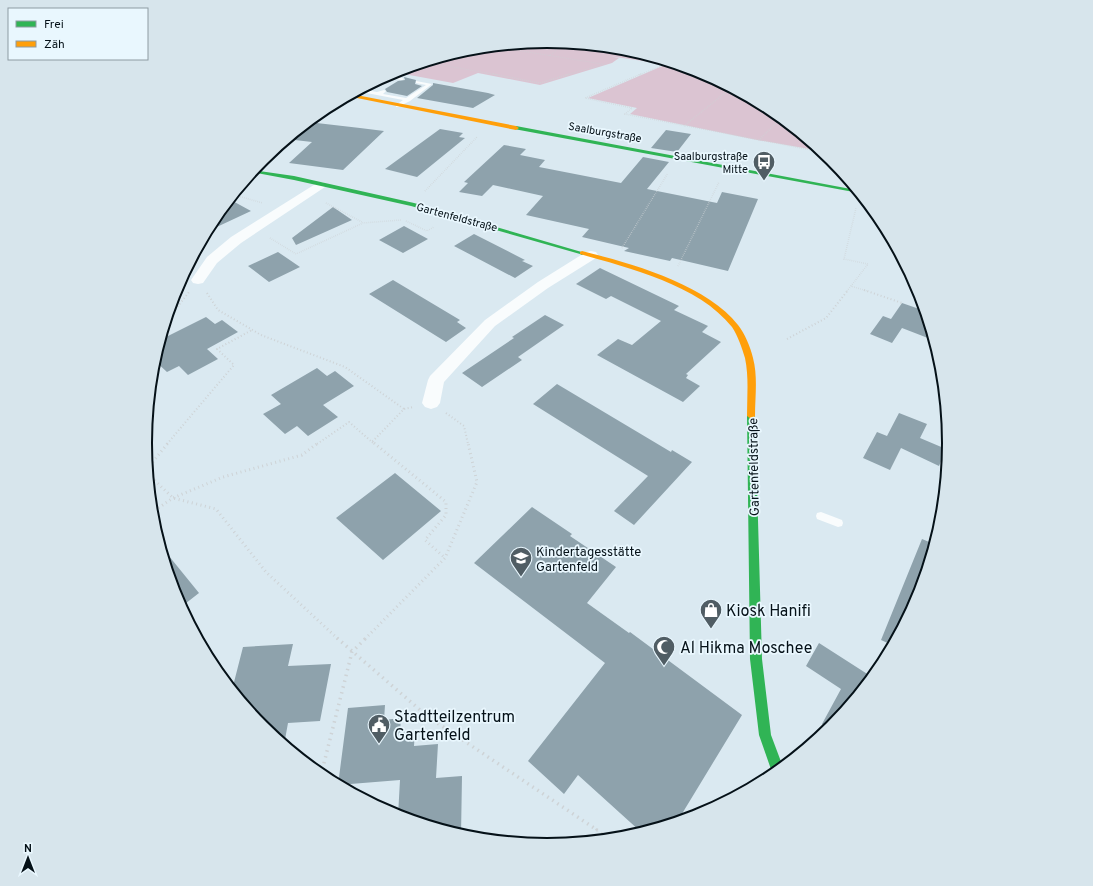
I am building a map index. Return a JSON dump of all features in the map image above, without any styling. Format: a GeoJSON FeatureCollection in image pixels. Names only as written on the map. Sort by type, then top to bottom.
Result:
{"type":"FeatureCollection","features":[{"type":"Feature","properties":{"kind":"street","name":"Saalburgstraße"},"geometry":{"type":"LineString","coordinates":[[357,97],[398,106],[849,190]]}},
{"type":"Feature","properties":{"kind":"street","name":"Gartenfeldstraße"},"geometry":{"type":"LineString","coordinates":[[260,172],[294,178],[412,204],[614,262],[671,281],[708,302],[724,314],[734,325],[740,335],[748,358],[752,394],[756,659],[765,735],[776,764]]}},
{"type":"Feature","properties":{"kind":"street"},"geometry":{"type":"LineString","coordinates":[[198,280],[212,260],[284,208],[321,185]]}},
{"type":"Feature","properties":{"kind":"street"},"geometry":{"type":"LineString","coordinates":[[432,403],[436,380],[490,323],[543,285],[591,255]]}},
{"type":"Feature","properties":{"kind":"lane"},"geometry":{"type":"LineString","coordinates":[[395,78],[402,79]]}},
{"type":"Feature","properties":{"kind":"lane"},"geometry":{"type":"LineString","coordinates":[[398,106],[430,84],[418,82]]}},
{"type":"Feature","properties":{"kind":"lane"},"geometry":{"type":"LineString","coordinates":[[368,91],[416,94]]}},
{"type":"Feature","properties":{"kind":"lane"},"geometry":{"type":"LineString","coordinates":[[416,94],[408,91],[416,94]]}},
{"type":"Feature","properties":{"kind":"lane"},"geometry":{"type":"LineString","coordinates":[[821,516],[838,523]]}},
{"type":"Feature","properties":{"kind":"path"},"geometry":{"type":"LineString","coordinates":[[548,56],[558,48]]}},
{"type":"Feature","properties":{"kind":"path"},"geometry":{"type":"LineString","coordinates":[[435,64],[540,83],[604,64],[512,50]]}},
{"type":"Feature","properties":{"kind":"path"},"geometry":{"type":"LineString","coordinates":[[663,66],[585,98],[632,108],[626,114],[811,150]]}},
{"type":"Feature","properties":{"kind":"path"},"geometry":{"type":"LineString","coordinates":[[684,126],[726,92]]}},
{"type":"Feature","properties":{"kind":"path"},"geometry":{"type":"LineString","coordinates":[[759,141],[777,123]]}},
{"type":"Feature","properties":{"kind":"path"},"geometry":{"type":"LineString","coordinates":[[412,204],[474,139]]}},
{"type":"Feature","properties":{"kind":"path"},"geometry":{"type":"LineString","coordinates":[[614,262],[670,170]]}},
{"type":"Feature","properties":{"kind":"path"},"geometry":{"type":"LineString","coordinates":[[671,281],[722,178]]}},
{"type":"Feature","properties":{"kind":"path"},"geometry":{"type":"LineString","coordinates":[[309,193],[363,223]]}},
{"type":"Feature","properties":{"kind":"path"},"geometry":{"type":"LineString","coordinates":[[239,196],[284,208]]}},
{"type":"Feature","properties":{"kind":"path"},"geometry":{"type":"LineString","coordinates":[[787,339],[826,318],[868,264],[844,259],[856,204]]}},
{"type":"Feature","properties":{"kind":"path"},"geometry":{"type":"LineString","coordinates":[[254,229],[296,254],[363,223],[402,220],[428,231],[453,215]]}},
{"type":"Feature","properties":{"kind":"path"},"geometry":{"type":"LineString","coordinates":[[174,312],[198,280],[218,310],[261,335],[345,367],[404,409]]}},
{"type":"Feature","properties":{"kind":"path"},"geometry":{"type":"LineString","coordinates":[[851,286],[902,303]]}},
{"type":"Feature","properties":{"kind":"path"},"geometry":{"type":"LineString","coordinates":[[152,463],[234,365],[217,349],[252,330]]}},
{"type":"Feature","properties":{"kind":"path"},"geometry":{"type":"LineString","coordinates":[[323,768],[352,652],[445,558],[477,482],[464,426],[432,403],[404,409],[372,442]]}},
{"type":"Feature","properties":{"kind":"path"},"geometry":{"type":"LineString","coordinates":[[157,509],[174,498],[223,477],[302,455],[349,422],[446,502],[446,515],[425,540],[445,558]]}},
{"type":"Feature","properties":{"kind":"path"},"geometry":{"type":"LineString","coordinates":[[153,479],[174,498],[216,509],[266,572],[352,652],[427,716],[602,834]]}},
{"type":"Feature","properties":{"kind":"path"},"geometry":{"type":"LineString","coordinates":[[594,835],[597,830]]}},
{"type":"Feature","properties":{"kind":"shaded area"},"geometry":{"type":"Polygon","coordinates":[[[546,48],[598,51],[652,62],[609,56],[619,58],[612,63],[540,85],[478,73],[453,83],[405,74],[444,61],[495,51],[521,49],[546,48]]]}},
{"type":"Feature","properties":{"kind":"shaded area"},"geometry":{"type":"Polygon","coordinates":[[[663,66],[698,78],[744,101],[787,130],[810,149],[757,140],[630,114],[637,108],[588,98],[663,66]]]}},
{"type":"Feature","properties":{"kind":"building"},"geometry":{"type":"Polygon","coordinates":[[[404,77],[416,80],[415,84],[422,86],[407,96],[387,92],[385,89],[398,81],[405,80],[404,77]]]}},
{"type":"Feature","properties":{"kind":"building"},"geometry":{"type":"Polygon","coordinates":[[[433,83],[495,95],[473,108],[417,98],[433,85],[433,83]]]}},
{"type":"Feature","properties":{"kind":"building"},"geometry":{"type":"Polygon","coordinates":[[[316,123],[384,131],[343,170],[289,163],[312,142],[294,140],[316,123]]]}},
{"type":"Feature","properties":{"kind":"building"},"geometry":{"type":"Polygon","coordinates":[[[440,129],[463,133],[459,137],[465,138],[417,177],[385,169],[440,129]]]}},
{"type":"Feature","properties":{"kind":"building"},"geometry":{"type":"Polygon","coordinates":[[[666,130],[691,134],[677,152],[651,148],[666,130]]]}},
{"type":"Feature","properties":{"kind":"building"},"geometry":{"type":"Polygon","coordinates":[[[504,145],[526,149],[520,155],[545,160],[539,167],[621,183],[643,157],[669,162],[647,189],[717,203],[722,192],[758,199],[728,271],[672,258],[670,261],[624,251],[629,248],[582,237],[589,229],[526,215],[543,196],[493,185],[482,196],[459,192],[468,183],[464,182],[504,145]]]}},
{"type":"Feature","properties":{"kind":"building"},"geometry":{"type":"Polygon","coordinates":[[[234,202],[251,211],[216,227],[234,202]]]}},
{"type":"Feature","properties":{"kind":"building"},"geometry":{"type":"Polygon","coordinates":[[[333,207],[352,220],[296,245],[292,238],[333,207]]]}},
{"type":"Feature","properties":{"kind":"building"},"geometry":{"type":"Polygon","coordinates":[[[404,226],[428,239],[403,253],[379,240],[404,226]]]}},
{"type":"Feature","properties":{"kind":"building"},"geometry":{"type":"Polygon","coordinates":[[[474,234],[525,260],[522,261],[533,266],[515,278],[454,246],[474,234]]]}},
{"type":"Feature","properties":{"kind":"building"},"geometry":{"type":"Polygon","coordinates":[[[278,252],[300,267],[269,282],[248,266],[278,252]]]}},
{"type":"Feature","properties":{"kind":"building"},"geometry":{"type":"Polygon","coordinates":[[[600,268],[679,306],[674,310],[708,326],[702,332],[721,342],[686,374],[688,375],[686,378],[700,386],[683,402],[597,355],[618,339],[632,345],[661,321],[611,296],[606,299],[576,284],[600,268]]]}},
{"type":"Feature","properties":{"kind":"building"},"geometry":{"type":"Polygon","coordinates":[[[393,280],[460,320],[457,322],[466,328],[446,342],[369,294],[393,280]]]}},
{"type":"Feature","properties":{"kind":"building"},"geometry":{"type":"Polygon","coordinates":[[[902,303],[918,309],[927,338],[902,328],[892,343],[870,334],[883,316],[891,319],[902,303]]]}},
{"type":"Feature","properties":{"kind":"building"},"geometry":{"type":"Polygon","coordinates":[[[545,315],[564,325],[518,357],[522,360],[482,387],[462,373],[514,338],[512,337],[545,315]]]}},
{"type":"Feature","properties":{"kind":"building"},"geometry":{"type":"Polygon","coordinates":[[[206,317],[215,324],[222,320],[238,332],[207,349],[218,359],[188,375],[179,366],[167,372],[159,365],[166,337],[206,317]]]}},
{"type":"Feature","properties":{"kind":"building"},"geometry":{"type":"Polygon","coordinates":[[[317,368],[327,376],[335,371],[354,386],[323,405],[338,417],[308,436],[297,426],[285,434],[263,414],[281,404],[271,395],[317,368]]]}},
{"type":"Feature","properties":{"kind":"building"},"geometry":{"type":"Polygon","coordinates":[[[557,384],[671,452],[672,450],[692,462],[634,525],[614,511],[648,476],[533,404],[557,384]]]}},
{"type":"Feature","properties":{"kind":"building"},"geometry":{"type":"Polygon","coordinates":[[[899,413],[927,424],[920,438],[942,447],[941,460],[939,466],[901,448],[890,470],[863,458],[877,432],[887,436],[899,413]]]}},
{"type":"Feature","properties":{"kind":"building"},"geometry":{"type":"Polygon","coordinates":[[[395,473],[441,511],[383,560],[336,518],[395,473]]]}},
{"type":"Feature","properties":{"kind":"building"},"geometry":{"type":"Polygon","coordinates":[[[532,507],[572,534],[570,536],[616,567],[587,603],[629,633],[630,632],[742,715],[682,814],[649,825],[636,828],[578,775],[564,794],[528,761],[605,663],[474,563],[532,507]]]}},
{"type":"Feature","properties":{"kind":"building"},"geometry":{"type":"Polygon","coordinates":[[[922,539],[929,542],[921,570],[901,618],[888,643],[881,640],[922,539]]]}},
{"type":"Feature","properties":{"kind":"building"},"geometry":{"type":"Polygon","coordinates":[[[168,554],[199,593],[186,603],[172,570],[168,554]]]}},
{"type":"Feature","properties":{"kind":"building"},"geometry":{"type":"Polygon","coordinates":[[[819,643],[867,674],[823,725],[822,724],[841,689],[806,666],[819,643]]]}},
{"type":"Feature","properties":{"kind":"building"},"geometry":{"type":"Polygon","coordinates":[[[293,644],[288,666],[331,664],[320,721],[288,723],[285,739],[267,722],[234,684],[243,647],[293,644]]]}},
{"type":"Feature","properties":{"kind":"building","name":"Stadtteilzentrum Gartenfeld"},"geometry":{"type":"Polygon","coordinates":[[[385,705],[384,720],[401,718],[400,732],[415,731],[414,746],[438,744],[436,778],[462,776],[461,828],[444,825],[398,809],[400,780],[348,784],[339,779],[348,708],[385,705]]]}},
{"type":"Feature","properties":{"kind":"traffic: fast"},"geometry":{"type":"LineString","coordinates":[[516,128],[849,190]]}},
{"type":"Feature","properties":{"kind":"traffic: fast"},"geometry":{"type":"LineString","coordinates":[[260,172],[294,178],[412,204],[582,253]]}},
{"type":"Feature","properties":{"kind":"traffic: fast"},"geometry":{"type":"LineString","coordinates":[[751,416],[756,659],[765,735],[776,764]]}},
{"type":"Feature","properties":{"kind":"traffic: slow"},"geometry":{"type":"LineString","coordinates":[[357,97],[516,128]]}},
{"type":"Feature","properties":{"kind":"traffic: slow"},"geometry":{"type":"LineString","coordinates":[[582,253],[621,264],[664,279],[705,299],[721,311],[739,333],[749,359],[751,380],[751,416]]}},
{"type":"Feature","properties":{"kind":"place","name":"Saalburgstraße Mitte"},"geometry":{"type":"Point","coordinates":[764,182]}},
{"type":"Feature","properties":{"kind":"place","name":"Kindertagesstätte Gartenfeld"},"geometry":{"type":"Point","coordinates":[521,578]}},
{"type":"Feature","properties":{"kind":"place","name":"Kiosk Hanifi"},"geometry":{"type":"Point","coordinates":[711,630]}},
{"type":"Feature","properties":{"kind":"place","name":"Al Hikma Moschee"},"geometry":{"type":"Point","coordinates":[664,666]}},
{"type":"Feature","properties":{"kind":"place","name":"Stadtteilzentrum Gartenfeld"},"geometry":{"type":"Point","coordinates":[379,744]}}]}
